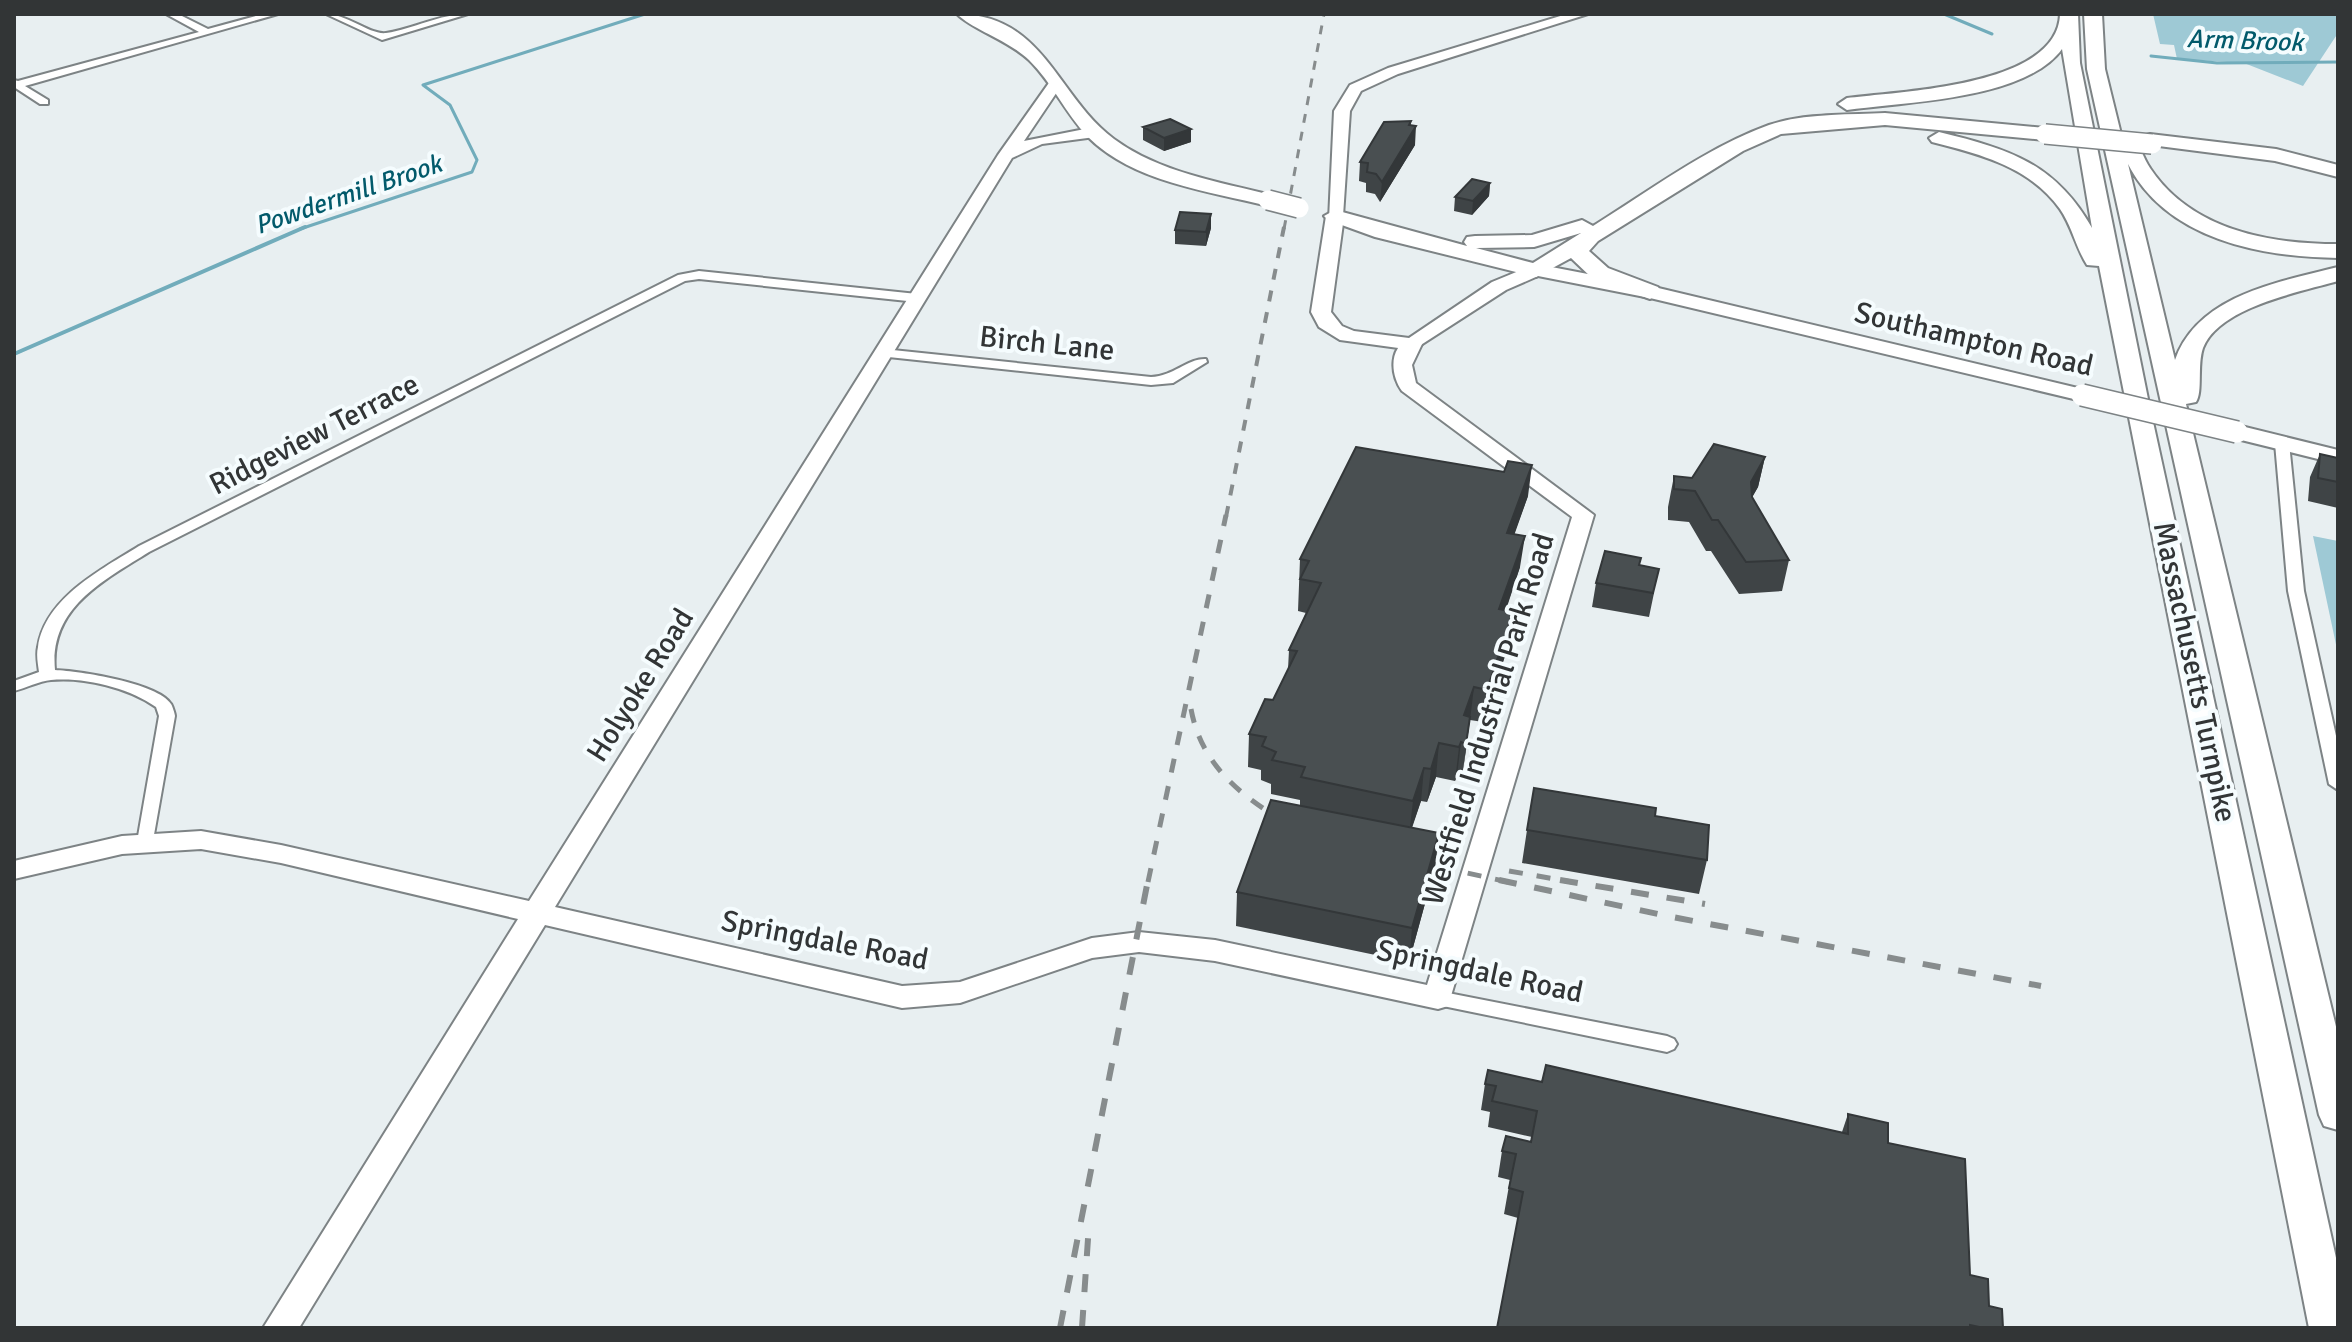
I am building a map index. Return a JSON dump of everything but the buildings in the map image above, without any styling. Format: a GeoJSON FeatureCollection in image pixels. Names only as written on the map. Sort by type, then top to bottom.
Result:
{"type":"FeatureCollection","features":[{"type":"Feature","properties":{"kind":"highway","name":"Southampton Road"},"geometry":{"type":"LineString","coordinates":[[966,14],[1022,43],[1044,65],[1095,132],[1129,156],[1171,174],[1268,200],[1452,239],[1532,264]]}},
{"type":"Feature","properties":{"kind":"highway","name":"Massachusetts Turnpike"},"geometry":{"type":"LineString","coordinates":[[2093,14],[2096,69],[2338,1115]]}},
{"type":"Feature","properties":{"kind":"highway","name":"Massachusetts Turnpike"},"geometry":{"type":"LineString","coordinates":[[2069,17],[2071,63],[2136,399],[2330,1328]]}},
{"type":"Feature","properties":{"kind":"highway"},"geometry":{"type":"LineString","coordinates":[[1753,133],[1755,125],[1804,112],[2012,76],[2046,57],[2069,17]]}},
{"type":"Feature","properties":{"kind":"highway"},"geometry":{"type":"LineString","coordinates":[[2096,69],[2138,168],[2164,200],[2206,226],[2247,240],[2289,249],[2338,251]]}},
{"type":"Feature","properties":{"kind":"highway"},"geometry":{"type":"LineString","coordinates":[[1532,264],[1753,133],[1808,123],[1876,119],[2045,131],[2253,156],[2338,174]]}},
{"type":"Feature","properties":{"kind":"highway"},"geometry":{"type":"LineString","coordinates":[[1753,133],[1824,126],[1904,131],[1986,151],[2047,181],[2070,203],[2083,226],[2136,399]]}},
{"type":"Feature","properties":{"kind":"highway","name":"Southampton Road"},"geometry":{"type":"LineString","coordinates":[[1335,216],[1383,232],[1532,264]]}},
{"type":"Feature","properties":{"kind":"highway"},"geometry":{"type":"LineString","coordinates":[[1452,239],[1527,242],[1586,232]]}},
{"type":"Feature","properties":{"kind":"highway"},"geometry":{"type":"LineString","coordinates":[[1586,232],[1578,251],[1588,266],[1650,292]]}},
{"type":"Feature","properties":{"kind":"highway"},"geometry":{"type":"LineString","coordinates":[[2222,616],[2216,532],[2183,380],[2184,356],[2205,326],[2230,309],[2338,274]]}},
{"type":"Feature","properties":{"kind":"main road"},"geometry":{"type":"LineString","coordinates":[[1335,216],[1321,299],[1325,322],[1335,331],[1409,350],[1532,264]]}},
{"type":"Feature","properties":{"kind":"main road","name":"Southampton Road"},"geometry":{"type":"LineString","coordinates":[[1532,264],[2338,457]]}},
{"type":"Feature","properties":{"kind":"street"},"geometry":{"type":"LineString","coordinates":[[171,14],[207,32]]}},
{"type":"Feature","properties":{"kind":"street"},"geometry":{"type":"LineString","coordinates":[[15,84],[273,14]]}},
{"type":"Feature","properties":{"kind":"street"},"geometry":{"type":"LineString","coordinates":[[331,14],[382,37],[463,14]]}},
{"type":"Feature","properties":{"kind":"street"},"geometry":{"type":"LineString","coordinates":[[1335,216],[1342,111],[1355,88],[1393,71],[1581,14]]}},
{"type":"Feature","properties":{"kind":"street","name":"Holyoke Road"},"geometry":{"type":"LineString","coordinates":[[280,1328],[1006,155],[1056,83]]}},
{"type":"Feature","properties":{"kind":"street"},"geometry":{"type":"LineString","coordinates":[[15,84],[44,102]]}},
{"type":"Feature","properties":{"kind":"street"},"geometry":{"type":"LineString","coordinates":[[1006,155],[1038,140],[1095,132]]}},
{"type":"Feature","properties":{"kind":"street","name":"Ridgeview Terrace"},"geometry":{"type":"LineString","coordinates":[[47,675],[46,644],[64,610],[94,583],[144,549],[682,278],[699,275],[917,298]]}},
{"type":"Feature","properties":{"kind":"street","name":"Westfield Industrial Park Road"},"geometry":{"type":"LineString","coordinates":[[1409,350],[1402,375],[1409,387],[1583,515],[1438,998]]}},
{"type":"Feature","properties":{"kind":"street","name":"Birch Lane"},"geometry":{"type":"LineString","coordinates":[[883,353],[1151,381],[1168,380],[1201,362]]}},
{"type":"Feature","properties":{"kind":"street"},"geometry":{"type":"LineString","coordinates":[[2282,443],[2296,591],[2338,784]]}},
{"type":"Feature","properties":{"kind":"street"},"geometry":{"type":"LineString","coordinates":[[14,686],[47,675],[88,679],[134,690],[157,698],[164,705],[167,716],[146,842]]}},
{"type":"Feature","properties":{"kind":"street","name":"Springdale Road"},"geometry":{"type":"LineString","coordinates":[[14,870],[146,842],[201,840],[242,846],[538,911],[902,997],[934,998],[965,993],[1007,981],[1083,951],[1135,942],[1241,956],[1667,1044]]}},
{"type":"Feature","properties":{"kind":"shaded area"},"geometry":{"type":"Polygon","coordinates":[[[2153,14],[2338,14],[2338,33],[2303,86],[2244,63],[2177,59],[2174,45],[2160,44],[2153,14]]]}},
{"type":"Feature","properties":{"kind":"shaded area"},"geometry":{"type":"Polygon","coordinates":[[[2313,536],[2338,541],[2338,654],[2313,536]]]}},
{"type":"Feature","properties":{"kind":"waterway","name":"Powdermill Brook"},"geometry":{"type":"LineString","coordinates":[[302,228],[472,172],[477,160],[450,105],[423,85],[645,14]]}},
{"type":"Feature","properties":{"kind":"waterway","name":"Arm Brook"},"geometry":{"type":"LineString","coordinates":[[1944,14],[1992,34]]}},
{"type":"Feature","properties":{"kind":"waterway","name":"Arm Brook"},"geometry":{"type":"LineString","coordinates":[[2151,56],[2217,63],[2338,62]]}},
{"type":"Feature","properties":{"kind":"waterway","name":"Powdermill Brook"},"geometry":{"type":"LineString","coordinates":[[14,354],[302,228]]}},
{"type":"Feature","properties":{"kind":"railway"},"geometry":{"type":"LineString","coordinates":[[1284,229],[1324,14]]}},
{"type":"Feature","properties":{"kind":"railway"},"geometry":{"type":"LineString","coordinates":[[1226,517],[1284,227]]}},
{"type":"Feature","properties":{"kind":"railway"},"geometry":{"type":"LineString","coordinates":[[1148,882],[1226,515]]}},
{"type":"Feature","properties":{"kind":"railway"},"geometry":{"type":"LineString","coordinates":[[1191,709],[1196,729],[1213,762],[1239,790],[1287,823]]}},
{"type":"Feature","properties":{"kind":"railway"},"geometry":{"type":"LineString","coordinates":[[1413,861],[1508,882]]}},
{"type":"Feature","properties":{"kind":"railway"},"geometry":{"type":"LineString","coordinates":[[1509,871],[1570,882]]}},
{"type":"Feature","properties":{"kind":"railway"},"geometry":{"type":"LineString","coordinates":[[1060,1328],[1148,880]]}},
{"type":"Feature","properties":{"kind":"railway"},"geometry":{"type":"LineString","coordinates":[[1499,880],[1672,917],[2041,986]]}},
{"type":"Feature","properties":{"kind":"railway"},"geometry":{"type":"LineString","coordinates":[[1560,880],[1570,882]]}},
{"type":"Feature","properties":{"kind":"railway"},"geometry":{"type":"LineString","coordinates":[[1570,882],[1705,904]]}},
{"type":"Feature","properties":{"kind":"railway"},"geometry":{"type":"LineString","coordinates":[[1082,1328],[1089,1224]]}}]}
